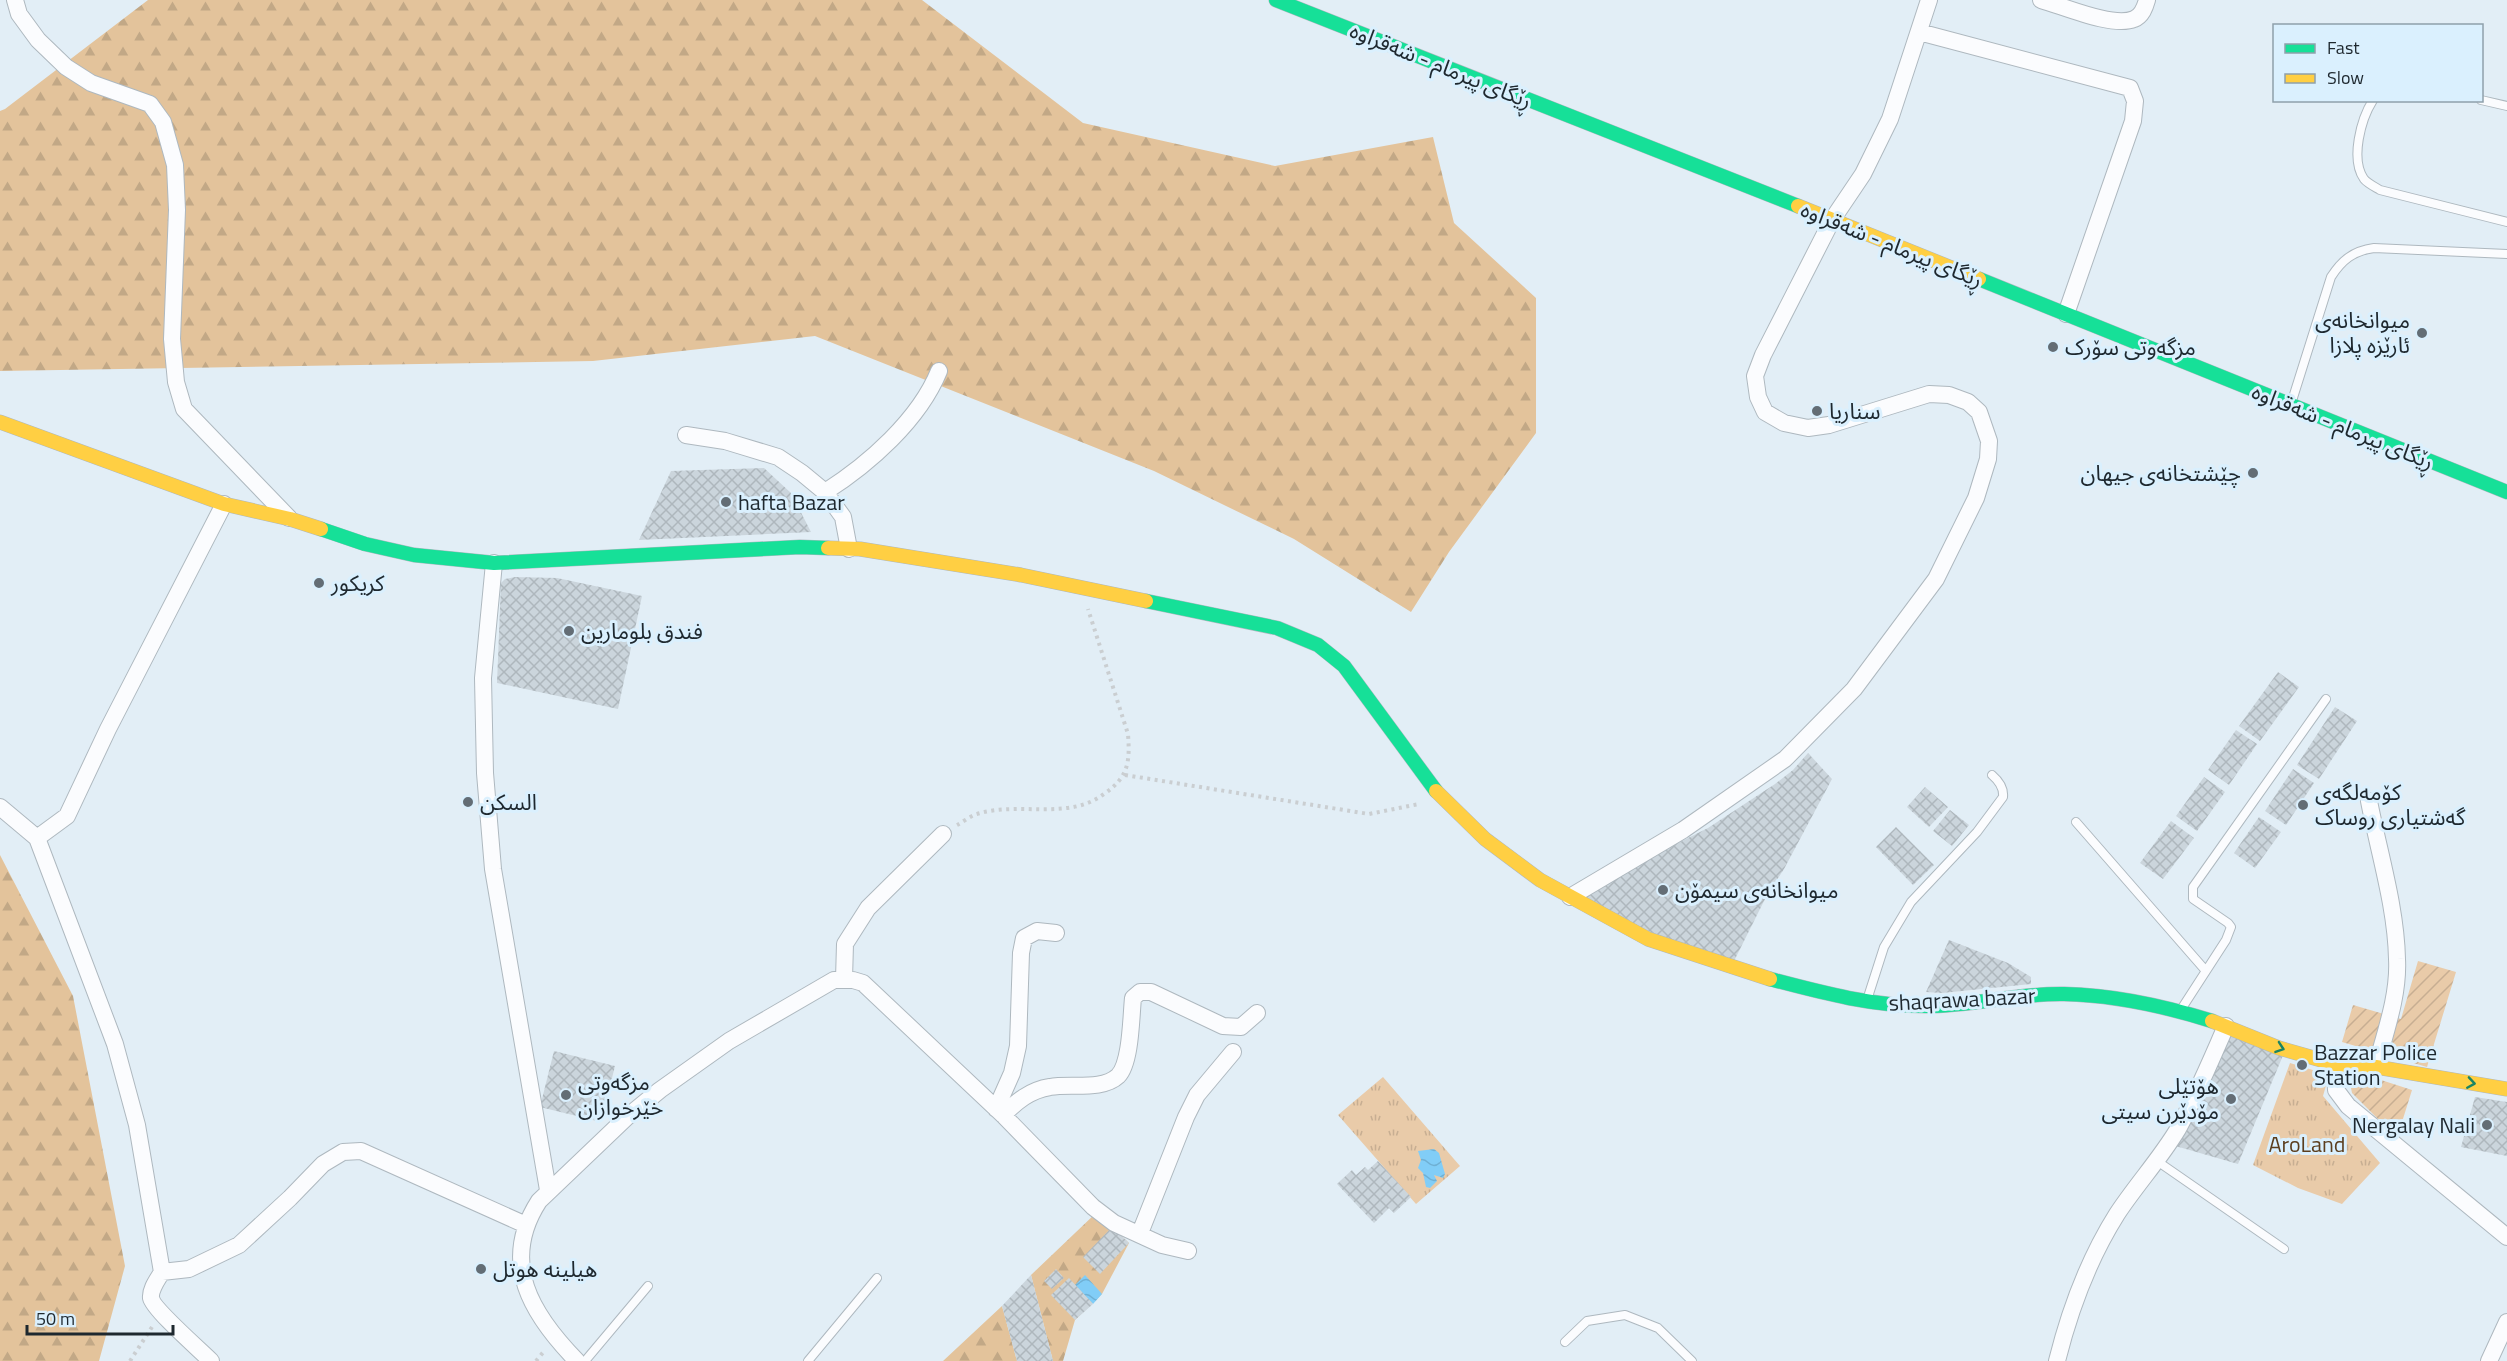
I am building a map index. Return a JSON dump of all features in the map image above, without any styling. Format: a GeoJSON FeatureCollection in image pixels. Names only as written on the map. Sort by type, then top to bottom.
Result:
{"type":"FeatureCollection","features":[{"type":"Feature","properties":{"kind":"street"},"geometry":{"type":"LineString","coordinates":[[15,0],[19,14],[38,40],[66,67],[91,83],[150,104],[163,122],[175,165],[177,210],[172,339],[176,382],[184,409],[290,519]]}},
{"type":"Feature","properties":{"kind":"street","name":"ڕێگای پیرمام - شەقراوە"},"geometry":{"type":"LineString","coordinates":[[1276,0],[1832,220],[2507,492]]}},
{"type":"Feature","properties":{"kind":"street"},"geometry":{"type":"LineString","coordinates":[[1570,897],[1683,830],[1785,759],[1854,689],[1936,579],[1976,498],[1988,459],[1989,441],[1979,412],[1968,402],[1949,395],[1929,394],[1830,425],[1808,428],[1784,423],[1766,412],[1758,397],[1755,376],[1763,355],[1832,220],[1863,174],[1890,119],[1929,0]]}},
{"type":"Feature","properties":{"kind":"street"},"geometry":{"type":"LineString","coordinates":[[2041,0],[2114,21],[2134,19],[2145,10],[2147,0]]}},
{"type":"Feature","properties":{"kind":"street"},"geometry":{"type":"LineString","coordinates":[[1919,32],[2130,88],[2135,101],[2133,121],[2066,314]]}},
{"type":"Feature","properties":{"kind":"street"},"geometry":{"type":"LineString","coordinates":[[825,492],[849,477],[895,435],[932,389],[939,371]]}},
{"type":"Feature","properties":{"kind":"street","name":"shaqrawa bazar"},"geometry":{"type":"LineString","coordinates":[[0,422],[224,504],[290,519],[365,544],[414,555],[494,563],[800,547],[849,549],[1009,573],[1277,628],[1318,645],[1344,666],[1435,790],[1459,816],[1503,853],[1570,897],[1648,939],[1786,985],[1866,1003],[1917,1006],[1958,1005],[2062,994],[2122,999],[2180,1011],[2226,1026],[2279,1048],[2335,1064],[2376,1067],[2507,1089]]}},
{"type":"Feature","properties":{"kind":"street"},"geometry":{"type":"LineString","coordinates":[[686,435],[725,441],[778,457],[825,492],[843,517],[849,549]]}},
{"type":"Feature","properties":{"kind":"street"},"geometry":{"type":"LineString","coordinates":[[37,838],[67,816],[108,729],[224,504]]}},
{"type":"Feature","properties":{"kind":"street"},"geometry":{"type":"LineString","coordinates":[[494,563],[483,678],[488,821],[493,869],[548,1190]]}},
{"type":"Feature","properties":{"kind":"street"},"geometry":{"type":"LineString","coordinates":[[2369,801],[2393,920],[2398,961],[2391,1013],[2376,1067]]}},
{"type":"Feature","properties":{"kind":"street"},"geometry":{"type":"LineString","coordinates":[[0,807],[37,838],[115,1044],[136,1125],[162,1272],[152,1291],[151,1299],[161,1314],[186,1335],[211,1361]]}},
{"type":"Feature","properties":{"kind":"street"},"geometry":{"type":"LineString","coordinates":[[844,979],[845,944],[868,908],[943,834]]}},
{"type":"Feature","properties":{"kind":"street"},"geometry":{"type":"LineString","coordinates":[[999,1112],[1018,1046],[1020,952],[1024,938],[1037,932],[1056,933]]}},
{"type":"Feature","properties":{"kind":"street"},"geometry":{"type":"LineString","coordinates":[[577,1361],[545,1323],[528,1294],[520,1260],[526,1226],[531,1213],[548,1190],[627,1117],[694,1065],[765,1018],[825,983],[844,979],[863,983],[999,1112],[1093,1207],[1114,1223],[1162,1245],[1188,1251]]}},
{"type":"Feature","properties":{"kind":"street"},"geometry":{"type":"LineString","coordinates":[[999,1112],[1020,1098],[1048,1087],[1106,1083],[1119,1075],[1126,1057],[1133,998],[1140,992],[1151,992],[1223,1026],[1241,1027],[1257,1013]]}},
{"type":"Feature","properties":{"kind":"street"},"geometry":{"type":"LineString","coordinates":[[2056,1361],[2076,1295],[2093,1257],[2119,1212],[2157,1161],[2196,1094],[2226,1026]]}},
{"type":"Feature","properties":{"kind":"street"},"geometry":{"type":"LineString","coordinates":[[1140,1233],[1185,1117],[1197,1095],[1233,1052]]}},
{"type":"Feature","properties":{"kind":"street"},"geometry":{"type":"LineString","coordinates":[[2335,1064],[2336,1090],[2348,1106],[2507,1237]]}},
{"type":"Feature","properties":{"kind":"street"},"geometry":{"type":"LineString","coordinates":[[162,1272],[189,1269],[239,1245],[323,1164],[343,1152],[361,1151],[526,1226]]}},
{"type":"Feature","properties":{"kind":"street"},"geometry":{"type":"LineString","coordinates":[[2489,1361],[2507,1322]]}},
{"type":"Feature","properties":{"kind":"lane"},"geometry":{"type":"LineString","coordinates":[[2483,100],[2507,106]]}},
{"type":"Feature","properties":{"kind":"lane"},"geometry":{"type":"LineString","coordinates":[[2372,102],[2361,131],[2358,161],[2364,179],[2380,190],[2507,222]]}},
{"type":"Feature","properties":{"kind":"lane"},"geometry":{"type":"LineString","coordinates":[[2291,404],[2331,277],[2349,256],[2360,250],[2374,248],[2507,254]]}},
{"type":"Feature","properties":{"kind":"lane"},"geometry":{"type":"LineString","coordinates":[[2180,1011],[2230,932],[2228,923],[2193,899],[2193,887],[2326,699]]}},
{"type":"Feature","properties":{"kind":"lane"},"geometry":{"type":"LineString","coordinates":[[1866,1003],[1884,947],[1911,902],[1977,832],[2003,797],[2004,792],[1999,781],[1992,775]]}},
{"type":"Feature","properties":{"kind":"lane"},"geometry":{"type":"LineString","coordinates":[[2076,822],[2206,971]]}},
{"type":"Feature","properties":{"kind":"lane"},"geometry":{"type":"LineString","coordinates":[[2157,1161],[2284,1250]]}},
{"type":"Feature","properties":{"kind":"lane"},"geometry":{"type":"LineString","coordinates":[[808,1361],[876,1278]]}},
{"type":"Feature","properties":{"kind":"lane"},"geometry":{"type":"LineString","coordinates":[[585,1361],[648,1286]]}},
{"type":"Feature","properties":{"kind":"lane"},"geometry":{"type":"LineString","coordinates":[[1565,1342],[1587,1321],[1625,1315],[1658,1328],[1692,1361]]}},
{"type":"Feature","properties":{"kind":"path"},"geometry":{"type":"LineString","coordinates":[[943,834],[976,814],[1023,807],[1067,809],[1092,803],[1112,789],[1125,775],[1129,755],[1128,734],[1082,588]]}},
{"type":"Feature","properties":{"kind":"path"},"geometry":{"type":"LineString","coordinates":[[1125,775],[1369,814],[1418,805],[1435,790]]}},
{"type":"Feature","properties":{"kind":"path"},"geometry":{"type":"LineString","coordinates":[[130,1361],[161,1314]]}},
{"type":"Feature","properties":{"kind":"green space"},"geometry":{"type":"Polygon","coordinates":[[[148,0],[922,0],[1083,123],[1275,166],[1433,137],[1454,223],[1536,298],[1536,433],[1449,552],[1411,612],[1294,539],[1154,471],[815,336],[593,361],[0,371],[0,111],[148,0]]]}},
{"type":"Feature","properties":{"kind":"green space"},"geometry":{"type":"Polygon","coordinates":[[[0,855],[73,996],[125,1266],[99,1361],[0,1361],[0,855]]]}},
{"type":"Feature","properties":{"kind":"green space"},"geometry":{"type":"Polygon","coordinates":[[[2418,961],[2456,972],[2427,1067],[2342,1042],[2353,1005],[2401,1019],[2418,961]]]}},
{"type":"Feature","properties":{"kind":"green space","name":"AroLand"},"geometry":{"type":"Polygon","coordinates":[[[2290,1063],[2329,1075],[2323,1096],[2380,1163],[2342,1204],[2298,1188],[2253,1165],[2290,1063]]]}},
{"type":"Feature","properties":{"kind":"green space"},"geometry":{"type":"Polygon","coordinates":[[[2347,1069],[2412,1090],[2397,1138],[2352,1093],[2347,1069]]]}},
{"type":"Feature","properties":{"kind":"green space"},"geometry":{"type":"Polygon","coordinates":[[[1383,1077],[1460,1166],[1416,1204],[1338,1115],[1383,1077]]]}},
{"type":"Feature","properties":{"kind":"green space"},"geometry":{"type":"Polygon","coordinates":[[[1096,1213],[1129,1243],[1102,1294],[1075,1320],[1063,1361],[1053,1361],[1031,1275],[1096,1213]]]}},
{"type":"Feature","properties":{"kind":"green space"},"geometry":{"type":"Polygon","coordinates":[[[1002,1306],[1017,1361],[943,1361],[1002,1306]]]}},
{"type":"Feature","properties":{"kind":"water"},"geometry":{"type":"Polygon","coordinates":[[[1434,1149],[1439,1153],[1445,1174],[1443,1178],[1434,1175],[1437,1181],[1430,1188],[1426,1187],[1423,1173],[1418,1168],[1421,1160],[1418,1151],[1434,1149]]]}},
{"type":"Feature","properties":{"kind":"water"},"geometry":{"type":"Polygon","coordinates":[[[1085,1275],[1102,1294],[1093,1304],[1075,1285],[1085,1275]]]}},
{"type":"Feature","properties":{"kind":"building","name":"hafta Bazar"},"geometry":{"type":"Polygon","coordinates":[[[764,468],[791,493],[811,532],[639,540],[671,471],[764,468]]]}},
{"type":"Feature","properties":{"kind":"building"},"geometry":{"type":"Polygon","coordinates":[[[515,577],[557,578],[642,596],[618,709],[497,683],[501,583],[505,579],[515,577]]]}},
{"type":"Feature","properties":{"kind":"building"},"geometry":{"type":"Polygon","coordinates":[[[2278,672],[2299,687],[2260,741],[2239,726],[2278,672]]]}},
{"type":"Feature","properties":{"kind":"building"},"geometry":{"type":"Polygon","coordinates":[[[2335,707],[2357,721],[2319,779],[2297,765],[2335,707]]]}},
{"type":"Feature","properties":{"kind":"building"},"geometry":{"type":"Polygon","coordinates":[[[2236,730],[2257,744],[2229,785],[2208,770],[2236,730]]]}},
{"type":"Feature","properties":{"kind":"building"},"geometry":{"type":"Polygon","coordinates":[[[1808,753],[1832,779],[1784,869],[1767,895],[1731,967],[1570,897],[1708,828],[1775,784],[1793,770],[1808,753]]]}},
{"type":"Feature","properties":{"kind":"building"},"geometry":{"type":"Polygon","coordinates":[[[2293,769],[2314,783],[2286,825],[2265,811],[2293,769]]]}},
{"type":"Feature","properties":{"kind":"building"},"geometry":{"type":"Polygon","coordinates":[[[2204,777],[2225,792],[2197,831],[2176,816],[2204,777]]]}},
{"type":"Feature","properties":{"kind":"building"},"geometry":{"type":"Polygon","coordinates":[[[1925,787],[1948,807],[1929,827],[1907,807],[1925,787]]]}},
{"type":"Feature","properties":{"kind":"building"},"geometry":{"type":"Polygon","coordinates":[[[1950,810],[1969,825],[1952,846],[1933,831],[1950,810]]]}},
{"type":"Feature","properties":{"kind":"building"},"geometry":{"type":"Polygon","coordinates":[[[2259,817],[2281,832],[2255,868],[2234,853],[2259,817]]]}},
{"type":"Feature","properties":{"kind":"building"},"geometry":{"type":"Polygon","coordinates":[[[2171,821],[2194,838],[2163,879],[2140,863],[2171,821]]]}},
{"type":"Feature","properties":{"kind":"building"},"geometry":{"type":"Polygon","coordinates":[[[1896,827],[1934,865],[1913,885],[1876,847],[1896,827]]]}},
{"type":"Feature","properties":{"kind":"building"},"geometry":{"type":"Polygon","coordinates":[[[1949,940],[2008,963],[2031,977],[2031,984],[1942,993],[1926,992],[1949,940]]]}},
{"type":"Feature","properties":{"kind":"building"},"geometry":{"type":"Polygon","coordinates":[[[2227,1030],[2284,1053],[2238,1164],[2172,1145],[2227,1030]]]}},
{"type":"Feature","properties":{"kind":"building"},"geometry":{"type":"Polygon","coordinates":[[[554,1051],[615,1066],[601,1122],[540,1107],[554,1051]]]}},
{"type":"Feature","properties":{"kind":"building","name":"Nergalay Nali"},"geometry":{"type":"Polygon","coordinates":[[[2475,1097],[2507,1102],[2507,1156],[2461,1147],[2475,1097]]]}},
{"type":"Feature","properties":{"kind":"building"},"geometry":{"type":"Polygon","coordinates":[[[1378,1161],[1411,1197],[1394,1213],[1389,1208],[1374,1223],[1337,1184],[1352,1170],[1356,1175],[1365,1167],[1368,1170],[1378,1161]]]}},
{"type":"Feature","properties":{"kind":"building"},"geometry":{"type":"Polygon","coordinates":[[[1112,1227],[1129,1243],[1100,1274],[1083,1257],[1112,1227]]]}},
{"type":"Feature","properties":{"kind":"building"},"geometry":{"type":"Polygon","coordinates":[[[1056,1269],[1064,1278],[1052,1289],[1044,1281],[1056,1269]]]}},
{"type":"Feature","properties":{"kind":"building"},"geometry":{"type":"Polygon","coordinates":[[[1031,1275],[1053,1361],[1017,1361],[1002,1306],[1031,1275]]]}},
{"type":"Feature","properties":{"kind":"building"},"geometry":{"type":"Polygon","coordinates":[[[1069,1278],[1093,1304],[1075,1320],[1051,1295],[1069,1278]]]}},
{"type":"Feature","properties":{"kind":"traffic: fast"},"geometry":{"type":"LineString","coordinates":[[1276,0],[1798,206]]}},
{"type":"Feature","properties":{"kind":"traffic: fast"},"geometry":{"type":"LineString","coordinates":[[1979,279],[2507,492]]}},
{"type":"Feature","properties":{"kind":"traffic: fast"},"geometry":{"type":"LineString","coordinates":[[321,529],[365,544],[414,555],[494,563],[800,547],[828,548]]}},
{"type":"Feature","properties":{"kind":"traffic: fast"},"geometry":{"type":"LineString","coordinates":[[1146,601],[1277,628],[1318,645],[1344,666],[1436,791]]}},
{"type":"Feature","properties":{"kind":"traffic: fast"},"geometry":{"type":"LineString","coordinates":[[1770,979],[1847,998],[1886,1004],[1927,1006],[2030,995],[2064,994],[2120,999],[2212,1021]]}},
{"type":"Feature","properties":{"kind":"traffic: slow"},"geometry":{"type":"LineString","coordinates":[[1798,206],[1979,279]]}},
{"type":"Feature","properties":{"kind":"traffic: slow"},"geometry":{"type":"LineString","coordinates":[[0,422],[224,504],[290,519],[321,529]]}},
{"type":"Feature","properties":{"kind":"traffic: slow"},"geometry":{"type":"LineString","coordinates":[[828,548],[860,549],[1021,575],[1146,601]]}},
{"type":"Feature","properties":{"kind":"traffic: slow"},"geometry":{"type":"LineString","coordinates":[[1436,791],[1485,839],[1540,880],[1648,939],[1770,979]]}},
{"type":"Feature","properties":{"kind":"traffic: slow"},"geometry":{"type":"LineString","coordinates":[[2212,1021],[2279,1048],[2335,1064],[2376,1067],[2507,1089]]}},
{"type":"Feature","properties":{"kind":"place","name":"میوانخانەی ئارێزە پلازا"},"geometry":{"type":"Point","coordinates":[2422,333]}},
{"type":"Feature","properties":{"kind":"place","name":"مزگەوتی سۆرک"},"geometry":{"type":"Point","coordinates":[2053,347]}},
{"type":"Feature","properties":{"kind":"place","name":"سناريا"},"geometry":{"type":"Point","coordinates":[1817,411]}},
{"type":"Feature","properties":{"kind":"place","name":"چێشتخانەی جیهان"},"geometry":{"type":"Point","coordinates":[2253,473]}},
{"type":"Feature","properties":{"kind":"place","name":"hafta Bazar"},"geometry":{"type":"Point","coordinates":[726,502]}},
{"type":"Feature","properties":{"kind":"place","name":"کریکور"},"geometry":{"type":"Point","coordinates":[319,583]}},
{"type":"Feature","properties":{"kind":"place","name":"فندق بلومارين"},"geometry":{"type":"Point","coordinates":[569,631]}},
{"type":"Feature","properties":{"kind":"place","name":"السكن"},"geometry":{"type":"Point","coordinates":[468,802]}},
{"type":"Feature","properties":{"kind":"place","name":"کۆمەلگەی گەشتیاری روساک"},"geometry":{"type":"Point","coordinates":[2303,805]}},
{"type":"Feature","properties":{"kind":"place","name":"میوانخانەی سیمۆن"},"geometry":{"type":"Point","coordinates":[1663,890]}},
{"type":"Feature","properties":{"kind":"place","name":"Bazzar Police Station"},"geometry":{"type":"Point","coordinates":[2302,1065]}},
{"type":"Feature","properties":{"kind":"place","name":"مزگەوتی خێرخوازان"},"geometry":{"type":"Point","coordinates":[566,1095]}},
{"type":"Feature","properties":{"kind":"place","name":"هۆتێلی مۆدێرن سیتی"},"geometry":{"type":"Point","coordinates":[2231,1099]}},
{"type":"Feature","properties":{"kind":"place","name":"Nergalay Nali"},"geometry":{"type":"Point","coordinates":[2487,1125]}},
{"type":"Feature","properties":{"kind":"place","name":"هيلينه هوتل"},"geometry":{"type":"Point","coordinates":[481,1269]}}]}
